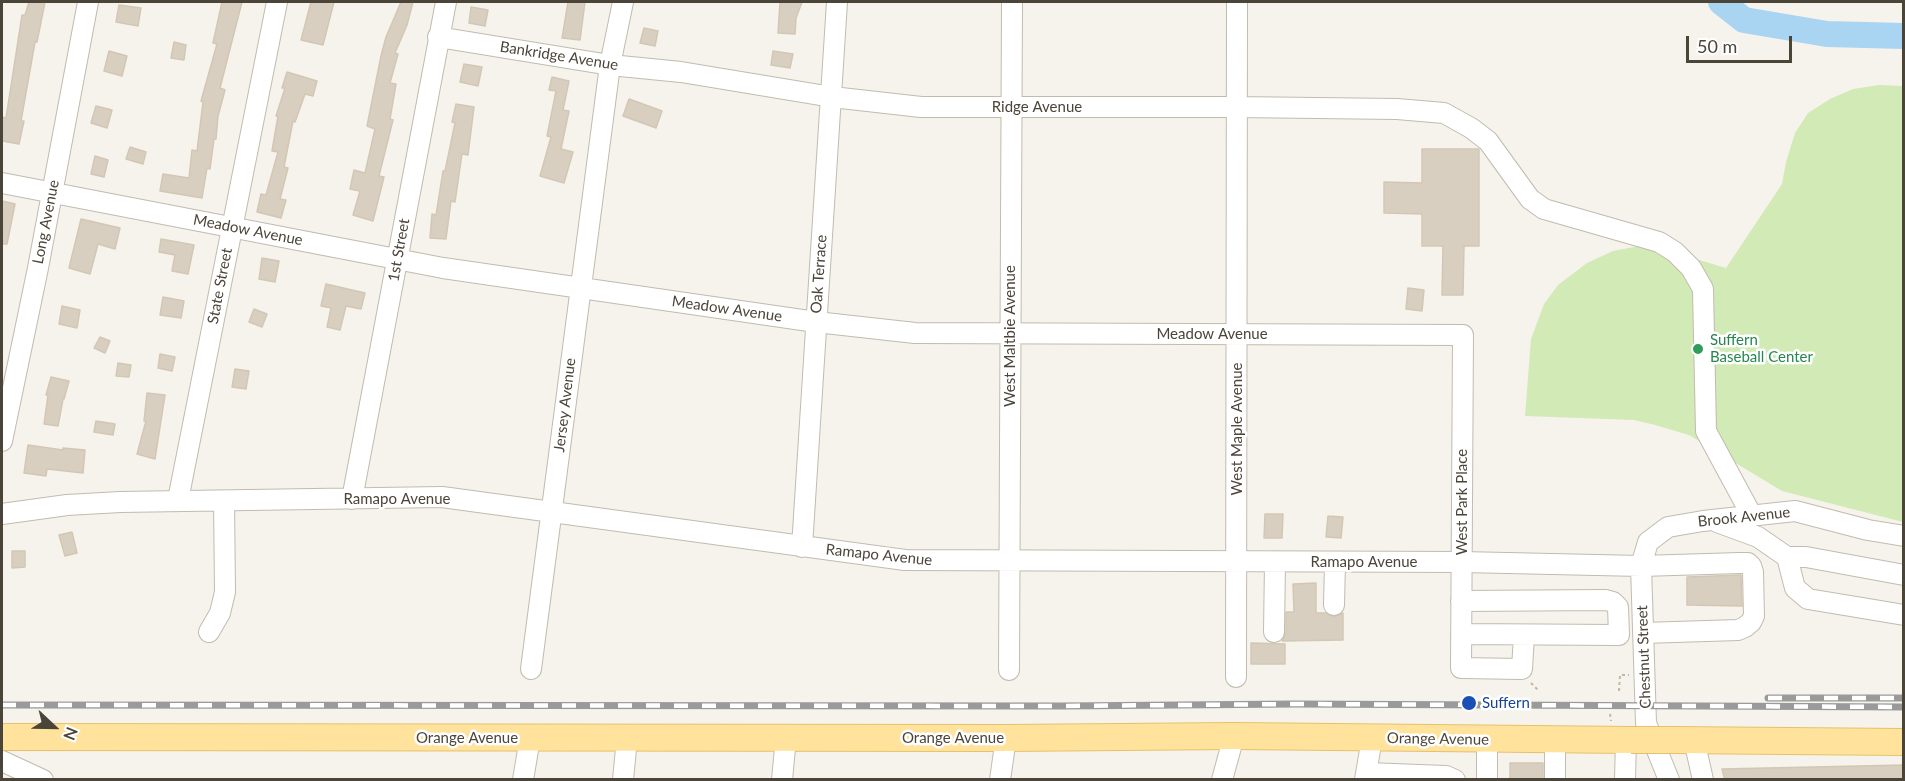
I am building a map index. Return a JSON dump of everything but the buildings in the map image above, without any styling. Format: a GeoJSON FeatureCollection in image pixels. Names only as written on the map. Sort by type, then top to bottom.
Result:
{"type":"FeatureCollection","features":[{"type":"Feature","properties":{"kind":"main road","name":"Orange Avenue"},"geometry":{"type":"LineString","coordinates":[[2,737],[1006,738],[1234,736],[1555,740],[1622,734],[1683,740],[1904,742]]}},
{"type":"Feature","properties":{"kind":"street","name":"Long Avenue"},"geometry":{"type":"LineString","coordinates":[[2,441],[88,2]]}},
{"type":"Feature","properties":{"kind":"street","name":"State Street"},"geometry":{"type":"LineString","coordinates":[[178,500],[276,2]]}},
{"type":"Feature","properties":{"kind":"street","name":"1st Street"},"geometry":{"type":"LineString","coordinates":[[352,499],[446,2]]}},
{"type":"Feature","properties":{"kind":"street"},"geometry":{"type":"LineString","coordinates":[[610,65],[623,2]]}},
{"type":"Feature","properties":{"kind":"street","name":"Oak Terrace"},"geometry":{"type":"LineString","coordinates":[[802,547],[837,2]]}},
{"type":"Feature","properties":{"kind":"street","name":"West Maltbie Avenue"},"geometry":{"type":"LineString","coordinates":[[1009,670],[1012,2]]}},
{"type":"Feature","properties":{"kind":"street","name":"West Maple Avenue"},"geometry":{"type":"LineString","coordinates":[[1236,677],[1237,2]]}},
{"type":"Feature","properties":{"kind":"street","name":"Bankridge Avenue"},"geometry":{"type":"LineString","coordinates":[[438,37],[610,65],[681,72]]}},
{"type":"Feature","properties":{"kind":"street","name":"Jersey Avenue"},"geometry":{"type":"LineString","coordinates":[[531,669],[610,65]]}},
{"type":"Feature","properties":{"kind":"street","name":"Ridge Avenue"},"geometry":{"type":"LineString","coordinates":[[681,72],[832,97],[921,107],[1236,107],[1397,109],[1444,113],[1472,128],[1488,141],[1530,200],[1544,209],[1659,242],[1675,252],[1691,268],[1703,289],[1706,431],[1752,516]]}},
{"type":"Feature","properties":{"kind":"street","name":"Meadow Avenue"},"geometry":{"type":"LineString","coordinates":[[2,183],[398,260],[580,289],[915,333],[1463,335]]}},
{"type":"Feature","properties":{"kind":"street","name":"West Park Place"},"geometry":{"type":"LineString","coordinates":[[1463,335],[1461,668],[1522,669],[1524,636]]}},
{"type":"Feature","properties":{"kind":"street","name":"Ramapo Avenue"},"geometry":{"type":"LineString","coordinates":[[2,514],[67,505],[120,502],[442,497],[906,560],[1462,562],[1641,566],[1748,563],[1752,566],[1754,616],[1745,627],[1738,630],[1643,633]]}},
{"type":"Feature","properties":{"kind":"street"},"geometry":{"type":"LineString","coordinates":[[209,632],[220,613],[225,592],[224,501]]}},
{"type":"Feature","properties":{"kind":"street","name":"Brook Avenue"},"geometry":{"type":"LineString","coordinates":[[1641,566],[1648,542],[1668,527],[1712,520],[1795,511],[1868,530],[1904,536]]}},
{"type":"Feature","properties":{"kind":"street"},"geometry":{"type":"LineString","coordinates":[[1712,520],[1758,537],[1787,557],[1806,557],[1904,575]]}},
{"type":"Feature","properties":{"kind":"street"},"geometry":{"type":"LineString","coordinates":[[1787,557],[1796,588],[1808,599],[1904,615]]}},
{"type":"Feature","properties":{"kind":"street"},"geometry":{"type":"LineString","coordinates":[[1274,632],[1275,562]]}},
{"type":"Feature","properties":{"kind":"street"},"geometry":{"type":"LineString","coordinates":[[1334,605],[1335,562]]}},
{"type":"Feature","properties":{"kind":"street","name":"Chestnut Street"},"geometry":{"type":"LineString","coordinates":[[1641,566],[1646,723],[1669,780]]}},
{"type":"Feature","properties":{"kind":"street"},"geometry":{"type":"LineString","coordinates":[[1461,601],[1606,600],[1618,607],[1619,635],[1461,634]]}},
{"type":"Feature","properties":{"kind":"street"},"geometry":{"type":"LineString","coordinates":[[1622,734],[1625,780]]}},
{"type":"Feature","properties":{"kind":"street"},"geometry":{"type":"LineString","coordinates":[[1221,780],[1234,736]]}},
{"type":"Feature","properties":{"kind":"street"},"geometry":{"type":"LineString","coordinates":[[27,737],[31,777]]}},
{"type":"Feature","properties":{"kind":"street"},"geometry":{"type":"LineString","coordinates":[[782,780],[786,737]]}},
{"type":"Feature","properties":{"kind":"street"},"geometry":{"type":"LineString","coordinates":[[523,780],[530,738]]}},
{"type":"Feature","properties":{"kind":"street"},"geometry":{"type":"LineString","coordinates":[[622,780],[627,738]]}},
{"type":"Feature","properties":{"kind":"street"},"geometry":{"type":"LineString","coordinates":[[1000,780],[1006,738]]}},
{"type":"Feature","properties":{"kind":"street"},"geometry":{"type":"LineString","coordinates":[[1372,738],[1366,776],[1446,776],[1455,780]]}},
{"type":"Feature","properties":{"kind":"street"},"geometry":{"type":"LineString","coordinates":[[1487,739],[1487,780]]}},
{"type":"Feature","properties":{"kind":"street"},"geometry":{"type":"LineString","coordinates":[[1555,740],[1555,780]]}},
{"type":"Feature","properties":{"kind":"street"},"geometry":{"type":"LineString","coordinates":[[1683,740],[1703,780]]}},
{"type":"Feature","properties":{"kind":"street"},"geometry":{"type":"LineString","coordinates":[[2,761],[31,777]]}},
{"type":"Feature","properties":{"kind":"path"},"geometry":{"type":"LineString","coordinates":[[1619,691],[1620,675]]}},
{"type":"Feature","properties":{"kind":"path"},"geometry":{"type":"LineString","coordinates":[[1529,681],[1539,691]]}},
{"type":"Feature","properties":{"kind":"path"},"geometry":{"type":"LineString","coordinates":[[1610,714],[1622,734]]}},
{"type":"Feature","properties":{"kind":"green space"},"geometry":{"type":"Polygon","coordinates":[[[1879,85],[1903,86],[1903,522],[1782,491],[1689,435],[1655,425],[1634,420],[1525,416],[1531,339],[1544,304],[1558,285],[1587,263],[1613,251],[1639,246],[1666,250],[1726,268],[1782,184],[1795,133],[1808,113],[1830,99],[1853,89],[1879,85]]]}},
{"type":"Feature","properties":{"kind":"waterway"},"geometry":{"type":"LineString","coordinates":[[1721,2],[1744,20],[1827,34],[1904,36]]}},
{"type":"Feature","properties":{"kind":"railway"},"geometry":{"type":"LineString","coordinates":[[1768,698],[1904,698]]}},
{"type":"Feature","properties":{"kind":"railway"},"geometry":{"type":"LineString","coordinates":[[2,705],[1063,706],[1295,704],[1904,707]]}},
{"type":"Feature","properties":{"kind":"place","name":"Suffern Baseball Center"},"geometry":{"type":"Point","coordinates":[1698,349]}},
{"type":"Feature","properties":{"kind":"place","name":"Suffern"},"geometry":{"type":"Point","coordinates":[1469,703]}}]}
